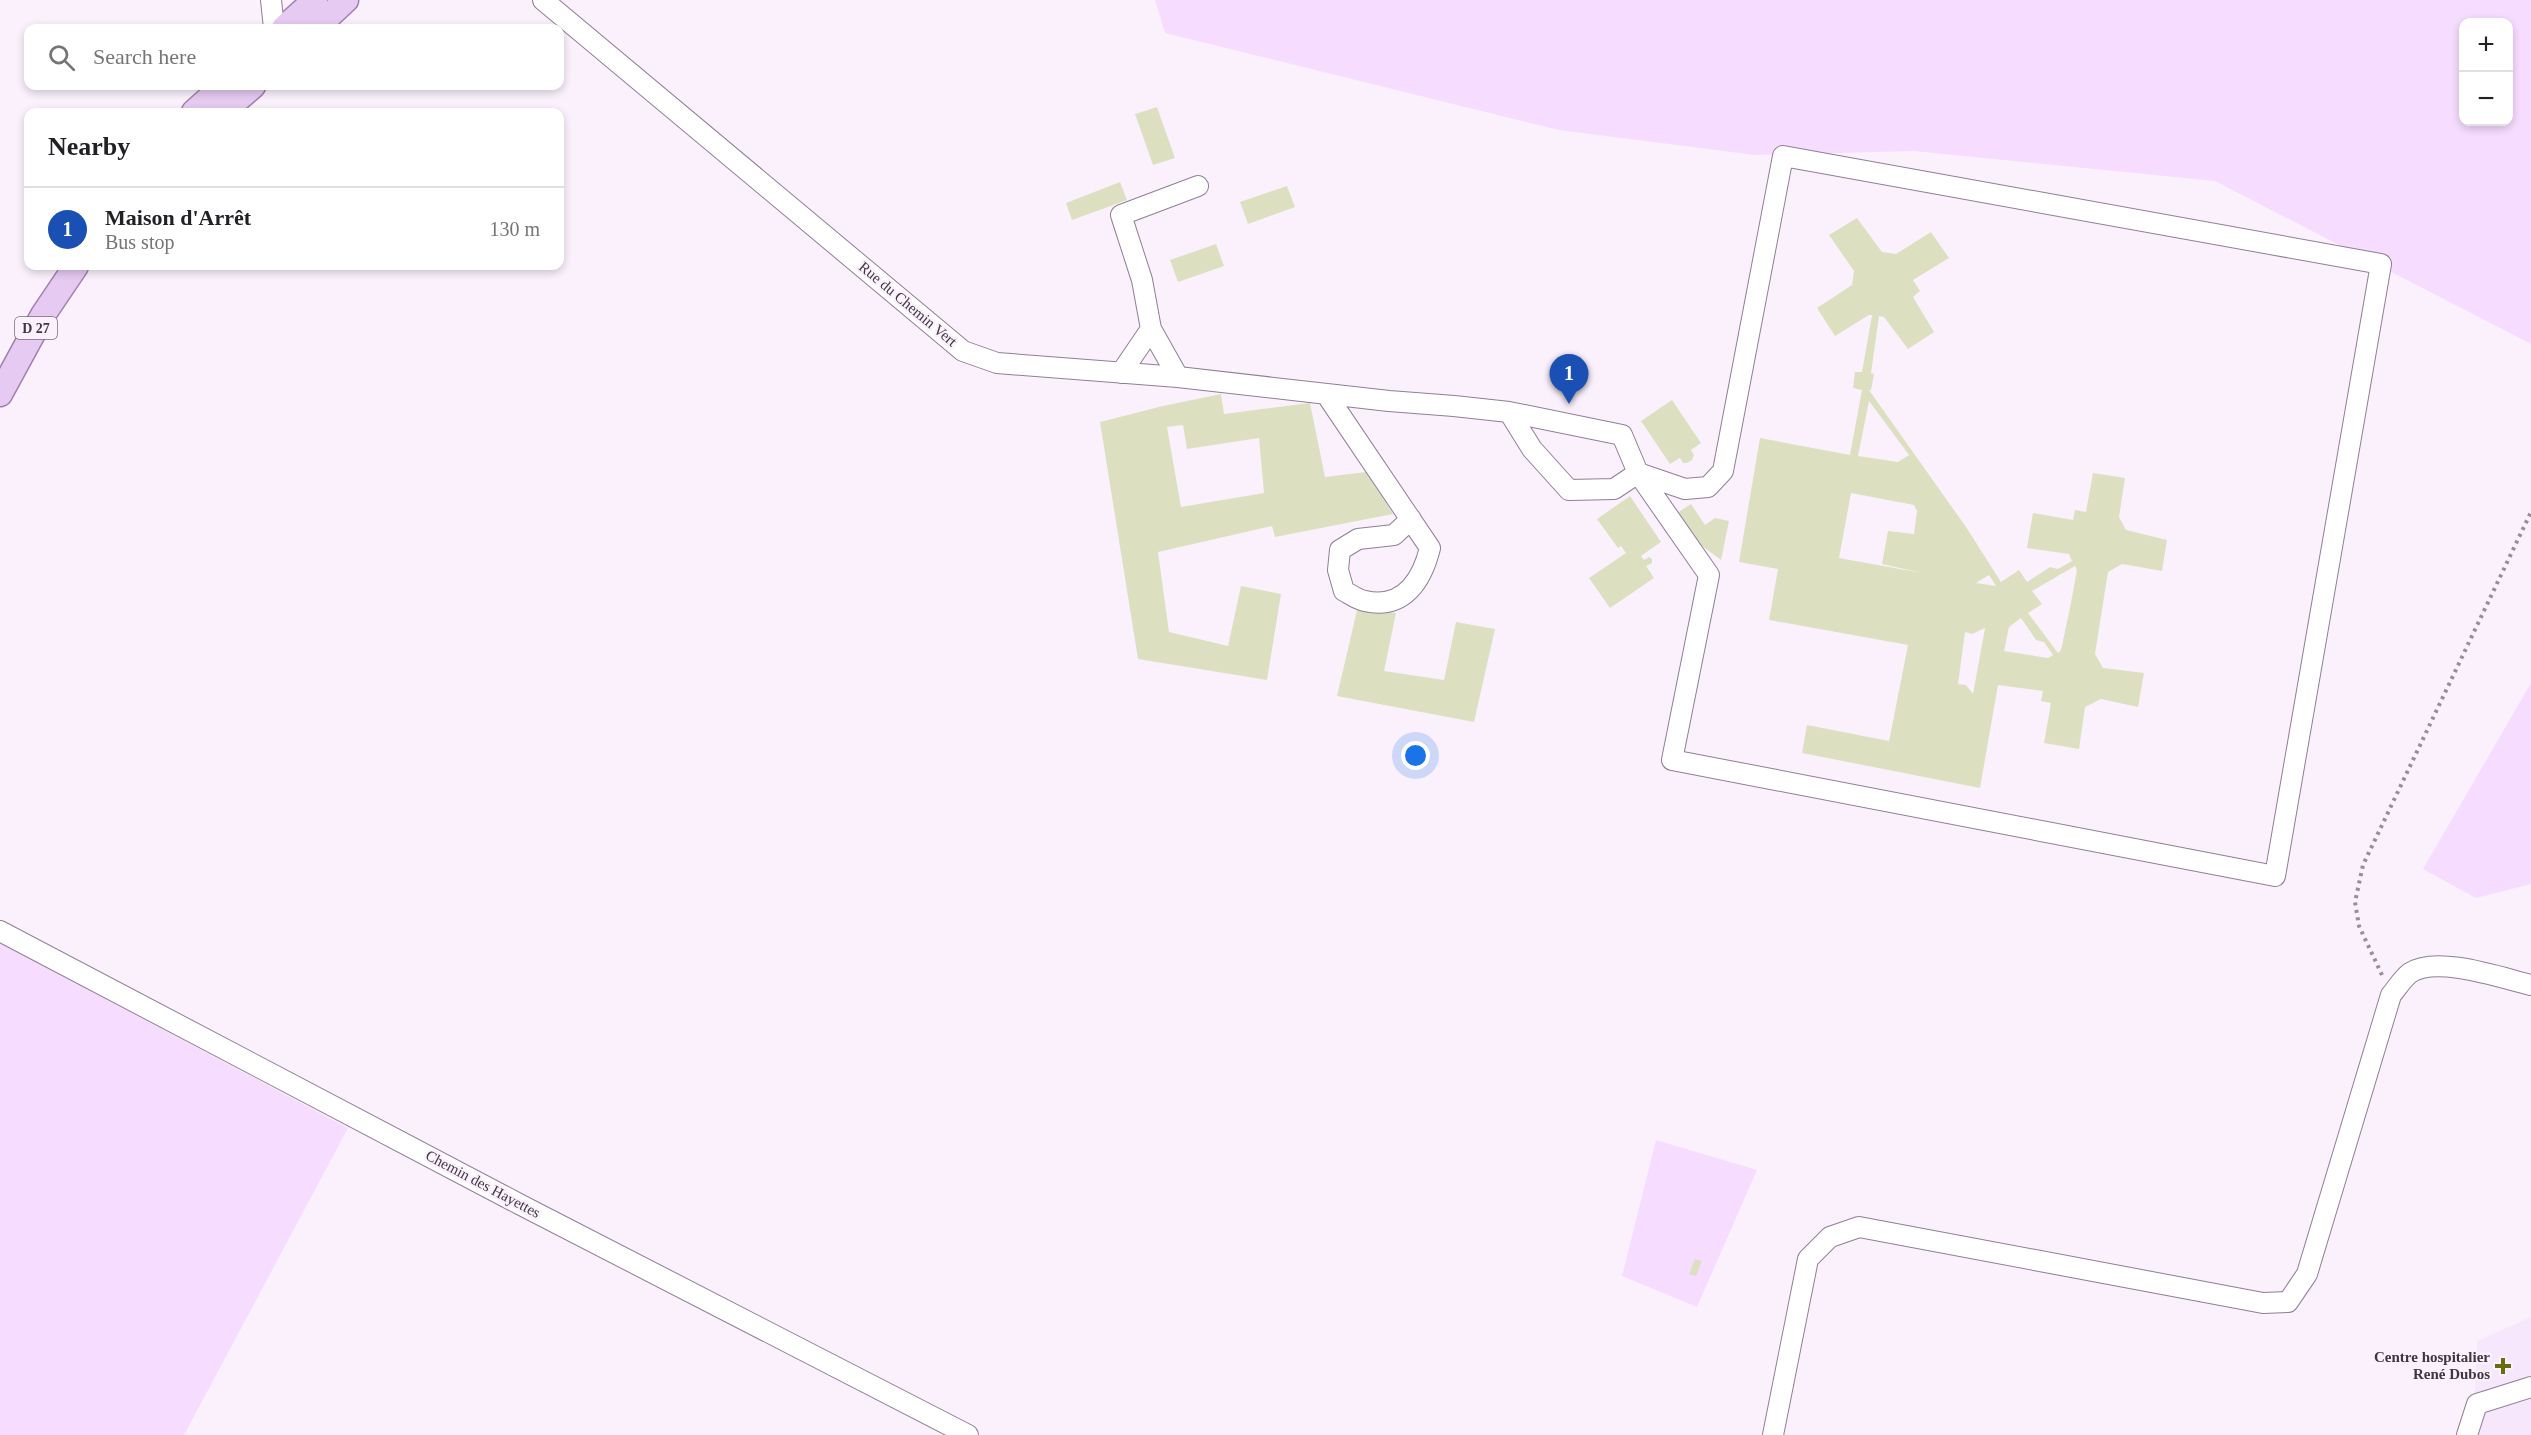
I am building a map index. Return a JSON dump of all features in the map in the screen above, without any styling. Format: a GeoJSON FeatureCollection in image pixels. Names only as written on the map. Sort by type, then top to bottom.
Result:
{"type":"FeatureCollection","features":[{"type":"Feature","properties":{"kind":"main road"},"geometry":{"type":"LineString","coordinates":[[288,24],[315,0]]}},
{"type":"Feature","properties":{"kind":"main road"},"geometry":{"type":"LineString","coordinates":[[321,24],[346,0]]}},
{"type":"Feature","properties":{"kind":"main road"},"geometry":{"type":"LineString","coordinates":[[198,108],[219,90]]}},
{"type":"Feature","properties":{"kind":"main road"},"geometry":{"type":"LineString","coordinates":[[228,108],[248,90]]}},
{"type":"Feature","properties":{"kind":"main road","name":"D 27"},"geometry":{"type":"LineString","coordinates":[[0,394],[43,315],[73,270]]}},
{"type":"Feature","properties":{"kind":"street"},"geometry":{"type":"LineString","coordinates":[[271,0],[274,24]]}},
{"type":"Feature","properties":{"kind":"street"},"geometry":{"type":"LineString","coordinates":[[322,24],[354,0]]}},
{"type":"Feature","properties":{"kind":"street","name":"Rue du Chemin Vert"},"geometry":{"type":"LineString","coordinates":[[543,0],[963,351],[997,363],[1178,377],[1509,412],[1622,435],[1638,473]]}},
{"type":"Feature","properties":{"kind":"street"},"geometry":{"type":"LineString","coordinates":[[1783,156],[2381,264],[2275,876],[1672,760],[1709,575],[1638,473],[1685,489],[1708,487],[1723,471],[1783,156]]}},
{"type":"Feature","properties":{"kind":"street"},"geometry":{"type":"LineString","coordinates":[[1178,377],[1151,328],[1142,280],[1120,215],[1198,186]]}},
{"type":"Feature","properties":{"kind":"street"},"geometry":{"type":"LineString","coordinates":[[1121,373],[1151,328]]}},
{"type":"Feature","properties":{"kind":"street"},"geometry":{"type":"LineString","coordinates":[[1326,394],[1411,519],[1430,548],[1425,568],[1416,585],[1394,601],[1365,602],[1344,591],[1338,570],[1340,550],[1358,539],[1394,536],[1411,519]]}},
{"type":"Feature","properties":{"kind":"street"},"geometry":{"type":"LineString","coordinates":[[1509,412],[1532,449],[1569,490],[1614,489],[1638,473]]}},
{"type":"Feature","properties":{"kind":"street","name":"Chemin des Hayettes"},"geometry":{"type":"LineString","coordinates":[[0,931],[531,1210],[968,1435]]}},
{"type":"Feature","properties":{"kind":"street"},"geometry":{"type":"LineString","coordinates":[[1773,1435],[1808,1259],[1830,1237],[1859,1227],[2263,1303],[2288,1302],[2307,1274],[2391,995],[2411,973],[2433,967],[2455,967],[2531,986]]}},
{"type":"Feature","properties":{"kind":"street"},"geometry":{"type":"LineString","coordinates":[[2467,1435],[2477,1404],[2531,1387]]}},
{"type":"Feature","properties":{"kind":"path"},"geometry":{"type":"LineString","coordinates":[[2391,995],[2359,926],[2355,902],[2364,865],[2531,512]]}},
{"type":"Feature","properties":{"kind":"shaded area"},"geometry":{"type":"Polygon","coordinates":[[[1155,0],[2531,0],[2531,344],[2215,181],[1914,151],[1755,155],[1559,130],[1165,33],[1155,0]]]}},
{"type":"Feature","properties":{"kind":"shaded area"},"geometry":{"type":"Polygon","coordinates":[[[2531,683],[2531,884],[2476,898],[2423,869],[2531,683]]]}},
{"type":"Feature","properties":{"kind":"shaded area"},"geometry":{"type":"Polygon","coordinates":[[[0,943],[348,1128],[184,1435],[0,1435],[0,943]]]}},
{"type":"Feature","properties":{"kind":"shaded area"},"geometry":{"type":"Polygon","coordinates":[[[1656,1140],[1757,1170],[1697,1307],[1622,1276],[1656,1140]]]}},
{"type":"Feature","properties":{"kind":"shaded area","name":"Centre hospitalier René Dubos"},"geometry":{"type":"Polygon","coordinates":[[[2531,1317],[2531,1435],[2460,1435],[2475,1390],[2477,1341],[2531,1317]]]}},
{"type":"Feature","properties":{"kind":"building"},"geometry":{"type":"Polygon","coordinates":[[[1157,107],[1175,158],[1153,165],[1135,114],[1157,107]]]}},
{"type":"Feature","properties":{"kind":"building"},"geometry":{"type":"Polygon","coordinates":[[[1120,182],[1127,200],[1072,220],[1066,203],[1120,182]]]}},
{"type":"Feature","properties":{"kind":"building"},"geometry":{"type":"Polygon","coordinates":[[[1287,186],[1295,207],[1248,224],[1240,202],[1287,186]]]}},
{"type":"Feature","properties":{"kind":"building"},"geometry":{"type":"Polygon","coordinates":[[[1857,218],[1882,252],[1896,254],[1931,232],[1949,258],[1913,280],[1920,291],[1913,297],[1934,332],[1908,349],[1884,317],[1879,316],[1871,373],[1874,374],[1871,390],[1869,390],[1966,527],[2001,582],[2019,570],[2027,582],[2050,567],[2058,569],[2072,561],[2069,554],[2027,548],[2033,513],[2073,520],[2075,510],[2086,512],[2093,473],[2125,478],[2119,517],[2126,530],[2167,540],[2162,571],[2122,564],[2108,572],[2095,654],[2103,668],[2144,673],[2138,707],[2101,699],[2085,707],[2079,749],[2044,743],[2051,703],[2041,701],[2043,691],[1998,685],[1980,788],[1802,753],[1807,725],[1889,741],[1886,757],[1908,645],[1769,620],[1778,569],[1739,562],[1760,438],[1850,455],[1862,390],[1853,388],[1855,372],[1862,372],[1872,315],[1835,336],[1817,308],[1852,285],[1854,271],[1829,235],[1857,218]],[[1869,401],[1858,456],[1898,462],[1909,455],[1869,401]],[[1851,493],[1839,558],[1922,573],[1882,564],[1888,531],[1914,534],[1917,511],[1914,505],[1851,493]],[[2075,566],[2032,591],[2042,604],[2028,613],[2058,653],[2061,650],[2070,608],[2077,570],[2075,566]],[[1989,575],[1976,583],[1996,586],[1989,575]],[[2021,618],[2009,627],[2004,651],[2048,658],[2053,655],[2044,642],[2036,640],[2021,618]],[[1985,628],[1972,634],[1965,632],[1958,684],[1966,685],[1973,694],[1985,628]]]}},
{"type":"Feature","properties":{"kind":"building"},"geometry":{"type":"Polygon","coordinates":[[[1216,244],[1224,266],[1178,282],[1170,260],[1216,244]]]}},
{"type":"Feature","properties":{"kind":"building"},"geometry":{"type":"Polygon","coordinates":[[[1221,394],[1224,414],[1310,403],[1325,477],[1366,472],[1393,514],[1275,537],[1272,526],[1158,552],[1169,632],[1228,646],[1241,586],[1281,594],[1267,680],[1138,659],[1100,422],[1221,394]],[[1183,425],[1167,427],[1181,507],[1264,493],[1259,438],[1187,449],[1183,425]]]}},
{"type":"Feature","properties":{"kind":"building"},"geometry":{"type":"Polygon","coordinates":[[[1672,400],[1701,443],[1691,450],[1694,455],[1687,463],[1683,463],[1680,458],[1670,464],[1641,421],[1672,400]]]}},
{"type":"Feature","properties":{"kind":"building"},"geometry":{"type":"Polygon","coordinates":[[[1630,496],[1661,542],[1641,556],[1644,560],[1649,557],[1652,559],[1652,563],[1646,566],[1654,578],[1610,608],[1589,578],[1626,553],[1621,546],[1618,548],[1597,519],[1630,496]]]}},
{"type":"Feature","properties":{"kind":"building"},"geometry":{"type":"Polygon","coordinates":[[[1691,504],[1705,525],[1715,518],[1729,521],[1721,560],[1694,540],[1677,513],[1691,504]]]}},
{"type":"Feature","properties":{"kind":"building"},"geometry":{"type":"Polygon","coordinates":[[[1358,606],[1396,613],[1384,671],[1444,680],[1456,622],[1495,629],[1474,722],[1337,696],[1358,606]]]}},
{"type":"Feature","properties":{"kind":"building"},"geometry":{"type":"Polygon","coordinates":[[[1695,1259],[1702,1261],[1696,1276],[1689,1274],[1695,1259]]]}},
{"type":"Feature","properties":{"kind":"place","name":"Maison d'Arrêt"},"geometry":{"type":"Point","coordinates":[1569,404]}},
{"type":"Feature","properties":{"kind":"place","name":"Centre hospitalier René Dubos"},"geometry":{"type":"Point","coordinates":[2503,1366]}}]}
